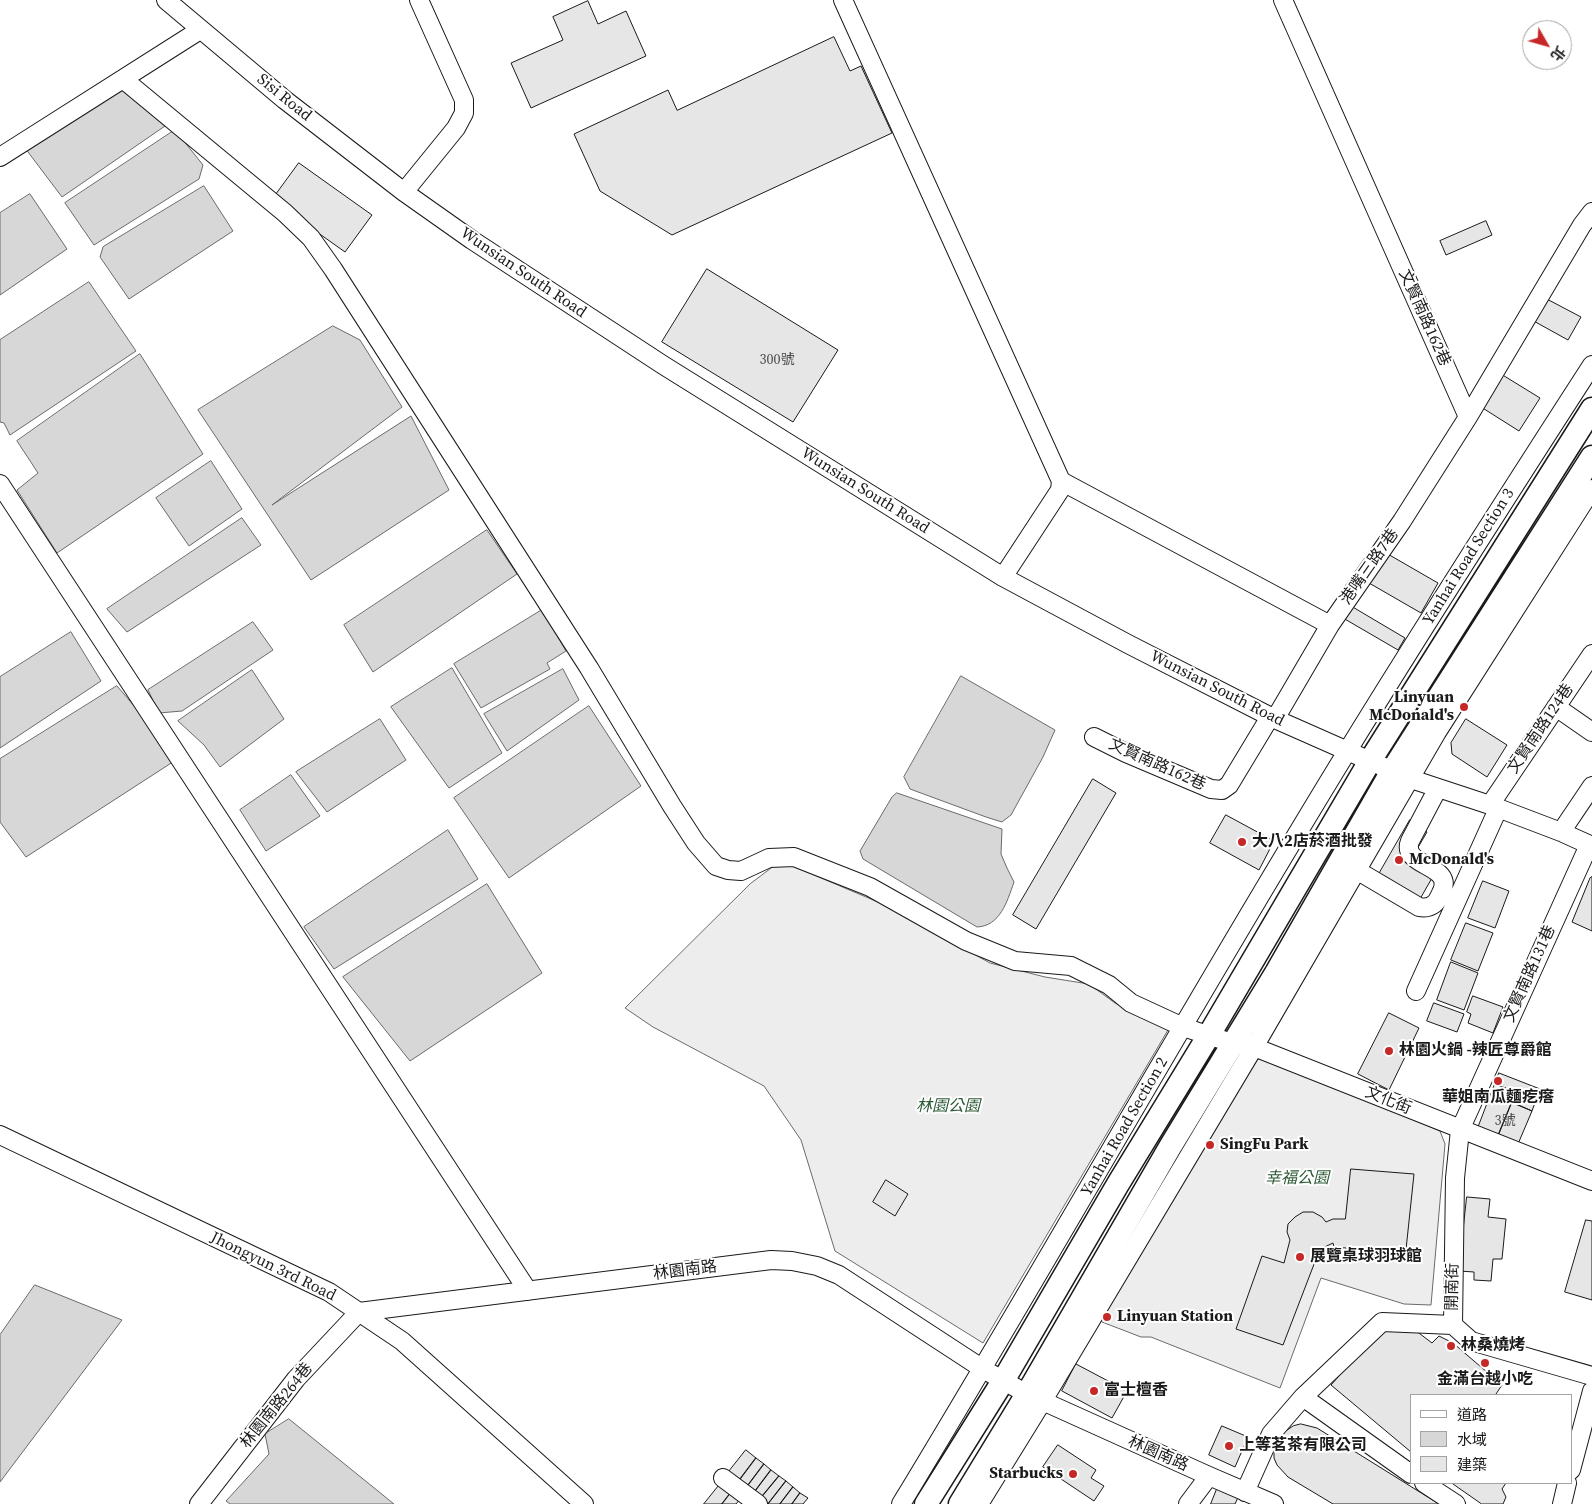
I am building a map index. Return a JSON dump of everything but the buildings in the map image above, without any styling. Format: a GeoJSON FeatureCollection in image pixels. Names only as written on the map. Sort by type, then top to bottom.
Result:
{"type":"FeatureCollection","features":[{"type":"Feature","properties":{"kind":"main road","name":"Yanhai Road Section 3"},"geometry":{"type":"LineString","coordinates":[[1370,761],[1592,410]]}},
{"type":"Feature","properties":{"kind":"main road"},"geometry":{"type":"LineString","coordinates":[[960,1504],[1035,1398],[1170,1147],[1243,1045],[1276,973],[1586,488],[1592,457]]}},
{"type":"Feature","properties":{"kind":"main road","name":"Yanhai Road Section 2"},"geometry":{"type":"LineString","coordinates":[[926,1504],[1003,1381],[1370,761]]}},
{"type":"Feature","properties":{"kind":"street","name":"Sisi Road"},"geometry":{"type":"LineString","coordinates":[[166,0],[285,100],[404,192]]}},
{"type":"Feature","properties":{"kind":"street"},"geometry":{"type":"LineString","coordinates":[[404,192],[456,128],[464,113],[464,100],[419,0]]}},
{"type":"Feature","properties":{"kind":"street"},"geometry":{"type":"LineString","coordinates":[[843,0],[1061,481],[1060,490],[1003,577]]}},
{"type":"Feature","properties":{"kind":"street","name":"文賢南路162巷"},"geometry":{"type":"LineString","coordinates":[[1284,0],[1468,417]]}},
{"type":"Feature","properties":{"kind":"street"},"geometry":{"type":"LineString","coordinates":[[0,157],[200,30]]}},
{"type":"Feature","properties":{"kind":"street","name":"文化街"},"geometry":{"type":"LineString","coordinates":[[123,79],[232,168],[311,238],[333,269],[589,668],[672,806],[696,843],[716,866],[728,870],[741,871],[769,858],[794,857],[870,887],[966,941],[1015,961],[1071,966],[1110,985],[1131,1002],[1183,1027],[1243,1045],[1592,1181]]}},
{"type":"Feature","properties":{"kind":"street","name":"Wunsian South Road"},"geometry":{"type":"LineString","coordinates":[[404,192],[472,240],[654,360],[1003,577],[1128,644],[1273,718],[1401,775]]}},
{"type":"Feature","properties":{"kind":"street"},"geometry":{"type":"LineString","coordinates":[[1468,417],[1582,225],[1592,212]]}},
{"type":"Feature","properties":{"kind":"street","name":"Yanhai Road Section 3"},"geometry":{"type":"LineString","coordinates":[[1348,750],[1592,365]]}},
{"type":"Feature","properties":{"kind":"street","name":"港嘴三路7巷"},"geometry":{"type":"LineString","coordinates":[[1273,718],[1330,625],[1402,522],[1468,417]]}},
{"type":"Feature","properties":{"kind":"street"},"geometry":{"type":"LineString","coordinates":[[1534,455],[1586,488]]}},
{"type":"Feature","properties":{"kind":"street"},"geometry":{"type":"LineString","coordinates":[[1061,481],[1330,625]]}},
{"type":"Feature","properties":{"kind":"street"},"geometry":{"type":"LineString","coordinates":[[0,484],[528,1291]]}},
{"type":"Feature","properties":{"kind":"street","name":"文賢南路124巷"},"geometry":{"type":"LineString","coordinates":[[1416,991],[1494,807],[1556,707],[1592,654]]}},
{"type":"Feature","properties":{"kind":"street"},"geometry":{"type":"LineString","coordinates":[[1556,707],[1592,732]]}},
{"type":"Feature","properties":{"kind":"street","name":"文賢南路162巷"},"geometry":{"type":"LineString","coordinates":[[1094,737],[1211,790],[1222,790],[1228,785],[1273,718]]}},
{"type":"Feature","properties":{"kind":"street","name":"Yanhai Road Section 2"},"geometry":{"type":"LineString","coordinates":[[901,1504],[983,1369],[1348,750]]}},
{"type":"Feature","properties":{"kind":"street"},"geometry":{"type":"LineString","coordinates":[[1243,1045],[1358,870],[1401,775],[1561,832],[1590,846]]}},
{"type":"Feature","properties":{"kind":"street"},"geometry":{"type":"LineString","coordinates":[[1561,832],[1592,786]]}},
{"type":"Feature","properties":{"kind":"street"},"geometry":{"type":"LineString","coordinates":[[1358,870],[1419,907],[1427,908],[1436,902],[1443,888],[1444,880],[1438,873],[1411,856],[1408,848],[1438,788]]}},
{"type":"Feature","properties":{"kind":"street","name":"文賢南路131巷"},"geometry":{"type":"LineString","coordinates":[[1460,1130],[1590,846]]}},
{"type":"Feature","properties":{"kind":"street","name":"開南街"},"geometry":{"type":"LineString","coordinates":[[1460,1130],[1455,1178],[1452,1325],[1471,1341],[1592,1376]]}},
{"type":"Feature","properties":{"kind":"street","name":"Jhongyun 3rd Road"},"geometry":{"type":"LineString","coordinates":[[0,1135],[329,1292],[402,1341],[584,1504]]}},
{"type":"Feature","properties":{"kind":"street","name":"林園南路"},"geometry":{"type":"LineString","coordinates":[[359,1312],[770,1260],[792,1261],[817,1266],[839,1275],[983,1369],[1035,1398],[1274,1504]]}},
{"type":"Feature","properties":{"kind":"street","name":"林園南路264巷"},"geometry":{"type":"LineString","coordinates":[[199,1504],[296,1379],[359,1312]]}},
{"type":"Feature","properties":{"kind":"street"},"geometry":{"type":"LineString","coordinates":[[1245,1492],[1271,1434],[1302,1397],[1382,1322],[1452,1325]]}},
{"type":"Feature","properties":{"kind":"street"},"geometry":{"type":"LineString","coordinates":[[1572,1466],[1592,1391]]}},
{"type":"Feature","properties":{"kind":"street"},"geometry":{"type":"LineString","coordinates":[[1302,1397],[1410,1473]]}},
{"type":"Feature","properties":{"kind":"street"},"geometry":{"type":"LineString","coordinates":[[980,1504],[1035,1398]]}},
{"type":"Feature","properties":{"kind":"street"},"geometry":{"type":"LineString","coordinates":[[1188,1504],[1209,1476]]}},
{"type":"Feature","properties":{"kind":"street"},"geometry":{"type":"LineString","coordinates":[[723,1478],[758,1504]]}},
{"type":"Feature","properties":{"kind":"street"},"geometry":{"type":"LineString","coordinates":[[1426,1484],[1456,1504]]}},
{"type":"Feature","properties":{"kind":"street"},"geometry":{"type":"LineString","coordinates":[[1562,1504],[1567,1484]]}},
{"type":"Feature","properties":{"kind":"shaded area","name":"林園公園"},"geometry":{"type":"Polygon","coordinates":[[[781,861],[885,905],[990,963],[1045,977],[1089,984],[1115,1003],[1168,1030],[983,1343],[835,1251],[801,1140],[764,1086],[653,1027],[625,1008],[750,884],[781,861]]]}},
{"type":"Feature","properties":{"kind":"shaded area","name":"幸福公園"},"geometry":{"type":"Polygon","coordinates":[[[1263,1058],[1440,1131],[1445,1144],[1431,1305],[1404,1304],[1321,1278],[1280,1388],[1151,1337],[1141,1337],[1102,1322],[1100,1319],[1256,1060],[1263,1058]]]}},
{"type":"Feature","properties":{"kind":"water"},"geometry":{"type":"Polygon","coordinates":[[[118,87],[165,126],[62,197],[25,148],[118,87]]]}},
{"type":"Feature","properties":{"kind":"water"},"geometry":{"type":"Polygon","coordinates":[[[175,130],[203,165],[199,179],[94,245],[65,203],[175,130]]]}},
{"type":"Feature","properties":{"kind":"water"},"geometry":{"type":"Polygon","coordinates":[[[204,186],[233,231],[129,299],[100,257],[103,247],[204,186]]]}},
{"type":"Feature","properties":{"kind":"water"},"geometry":{"type":"Polygon","coordinates":[[[30,194],[67,249],[0,295],[0,213],[30,194]]]}},
{"type":"Feature","properties":{"kind":"water"},"geometry":{"type":"Polygon","coordinates":[[[89,282],[136,351],[10,435],[4,423],[0,422],[0,340],[89,282]]]}},
{"type":"Feature","properties":{"kind":"water"},"geometry":{"type":"Polygon","coordinates":[[[333,326],[360,340],[402,407],[272,505],[411,416],[449,490],[311,580],[198,410],[333,326]]]}},
{"type":"Feature","properties":{"kind":"water"},"geometry":{"type":"Polygon","coordinates":[[[140,354],[203,454],[57,553],[17,490],[38,473],[17,441],[140,354]]]}},
{"type":"Feature","properties":{"kind":"water"},"geometry":{"type":"Polygon","coordinates":[[[211,461],[242,509],[189,546],[156,498],[211,461]]]}},
{"type":"Feature","properties":{"kind":"water"},"geometry":{"type":"Polygon","coordinates":[[[242,518],[261,545],[127,632],[107,609],[242,518]]]}},
{"type":"Feature","properties":{"kind":"water"},"geometry":{"type":"Polygon","coordinates":[[[487,530],[517,574],[373,672],[344,625],[487,530]]]}},
{"type":"Feature","properties":{"kind":"water"},"geometry":{"type":"Polygon","coordinates":[[[542,610],[566,651],[547,663],[550,669],[481,708],[454,664],[542,610]]]}},
{"type":"Feature","properties":{"kind":"water"},"geometry":{"type":"Polygon","coordinates":[[[253,622],[273,650],[182,711],[159,713],[148,690],[253,622]]]}},
{"type":"Feature","properties":{"kind":"water"},"geometry":{"type":"Polygon","coordinates":[[[71,632],[101,681],[0,748],[0,677],[71,632]]]}},
{"type":"Feature","properties":{"kind":"water"},"geometry":{"type":"Polygon","coordinates":[[[452,668],[502,753],[449,788],[391,707],[452,668]]]}},
{"type":"Feature","properties":{"kind":"water"},"geometry":{"type":"Polygon","coordinates":[[[563,669],[579,700],[507,751],[484,714],[563,669]]]}},
{"type":"Feature","properties":{"kind":"water"},"geometry":{"type":"Polygon","coordinates":[[[252,670],[284,719],[220,767],[204,745],[178,721],[252,670]]]}},
{"type":"Feature","properties":{"kind":"water"},"geometry":{"type":"Polygon","coordinates":[[[961,676],[1055,730],[1043,757],[1011,815],[1002,822],[910,789],[904,777],[961,676]]]}},
{"type":"Feature","properties":{"kind":"water"},"geometry":{"type":"Polygon","coordinates":[[[117,686],[179,758],[26,857],[0,822],[0,759],[117,686]]]}},
{"type":"Feature","properties":{"kind":"water"},"geometry":{"type":"Polygon","coordinates":[[[589,706],[641,786],[509,878],[454,798],[589,706]]]}},
{"type":"Feature","properties":{"kind":"water"},"geometry":{"type":"Polygon","coordinates":[[[380,719],[406,760],[327,812],[296,772],[380,719]]]}},
{"type":"Feature","properties":{"kind":"water"},"geometry":{"type":"Polygon","coordinates":[[[291,775],[320,816],[266,851],[240,810],[291,775]]]}},
{"type":"Feature","properties":{"kind":"water"},"geometry":{"type":"Polygon","coordinates":[[[897,793],[1002,829],[1001,854],[1014,882],[1002,912],[992,922],[985,926],[977,927],[863,859],[860,851],[892,797],[897,793]]]}},
{"type":"Feature","properties":{"kind":"water"},"geometry":{"type":"Polygon","coordinates":[[[448,830],[478,879],[334,969],[304,927],[448,830]]]}},
{"type":"Feature","properties":{"kind":"water"},"geometry":{"type":"Polygon","coordinates":[[[487,884],[542,973],[410,1061],[343,977],[487,884]]]}},
{"type":"Feature","properties":{"kind":"water"},"geometry":{"type":"Polygon","coordinates":[[[35,1285],[122,1320],[0,1482],[0,1335],[35,1285]]]}},
{"type":"Feature","properties":{"kind":"water"},"geometry":{"type":"Polygon","coordinates":[[[289,1419],[394,1504],[230,1504],[226,1501],[269,1454],[265,1434],[289,1419]]]}},
{"type":"Feature","properties":{"kind":"place","name":"Linyuan McDonald's"},"geometry":{"type":"Point","coordinates":[1464,707]}},
{"type":"Feature","properties":{"kind":"place","name":"大八2店菸酒批發"},"geometry":{"type":"Point","coordinates":[1242,842]}},
{"type":"Feature","properties":{"kind":"place","name":"McDonald's"},"geometry":{"type":"Point","coordinates":[1399,860]}},
{"type":"Feature","properties":{"kind":"place","name":"林園火鍋 -辣匠尊爵館"},"geometry":{"type":"Point","coordinates":[1389,1051]}},
{"type":"Feature","properties":{"kind":"place","name":"華姐南瓜麵疙瘩"},"geometry":{"type":"Point","coordinates":[1498,1081]}},
{"type":"Feature","properties":{"kind":"place","name":"SingFu Park"},"geometry":{"type":"Point","coordinates":[1210,1145]}},
{"type":"Feature","properties":{"kind":"place","name":"展覽桌球羽球館"},"geometry":{"type":"Point","coordinates":[1300,1257]}},
{"type":"Feature","properties":{"kind":"place","name":"Linyuan Station"},"geometry":{"type":"Point","coordinates":[1107,1317]}},
{"type":"Feature","properties":{"kind":"place","name":"林桑燒烤"},"geometry":{"type":"Point","coordinates":[1451,1346]}},
{"type":"Feature","properties":{"kind":"place","name":"金滿台越小吃"},"geometry":{"type":"Point","coordinates":[1485,1363]}},
{"type":"Feature","properties":{"kind":"place","name":"富士檀香"},"geometry":{"type":"Point","coordinates":[1094,1391]}},
{"type":"Feature","properties":{"kind":"place","name":"上等茗茶有限公司"},"geometry":{"type":"Point","coordinates":[1229,1446]}},
{"type":"Feature","properties":{"kind":"place","name":"Starbucks"},"geometry":{"type":"Point","coordinates":[1073,1474]}}]}
